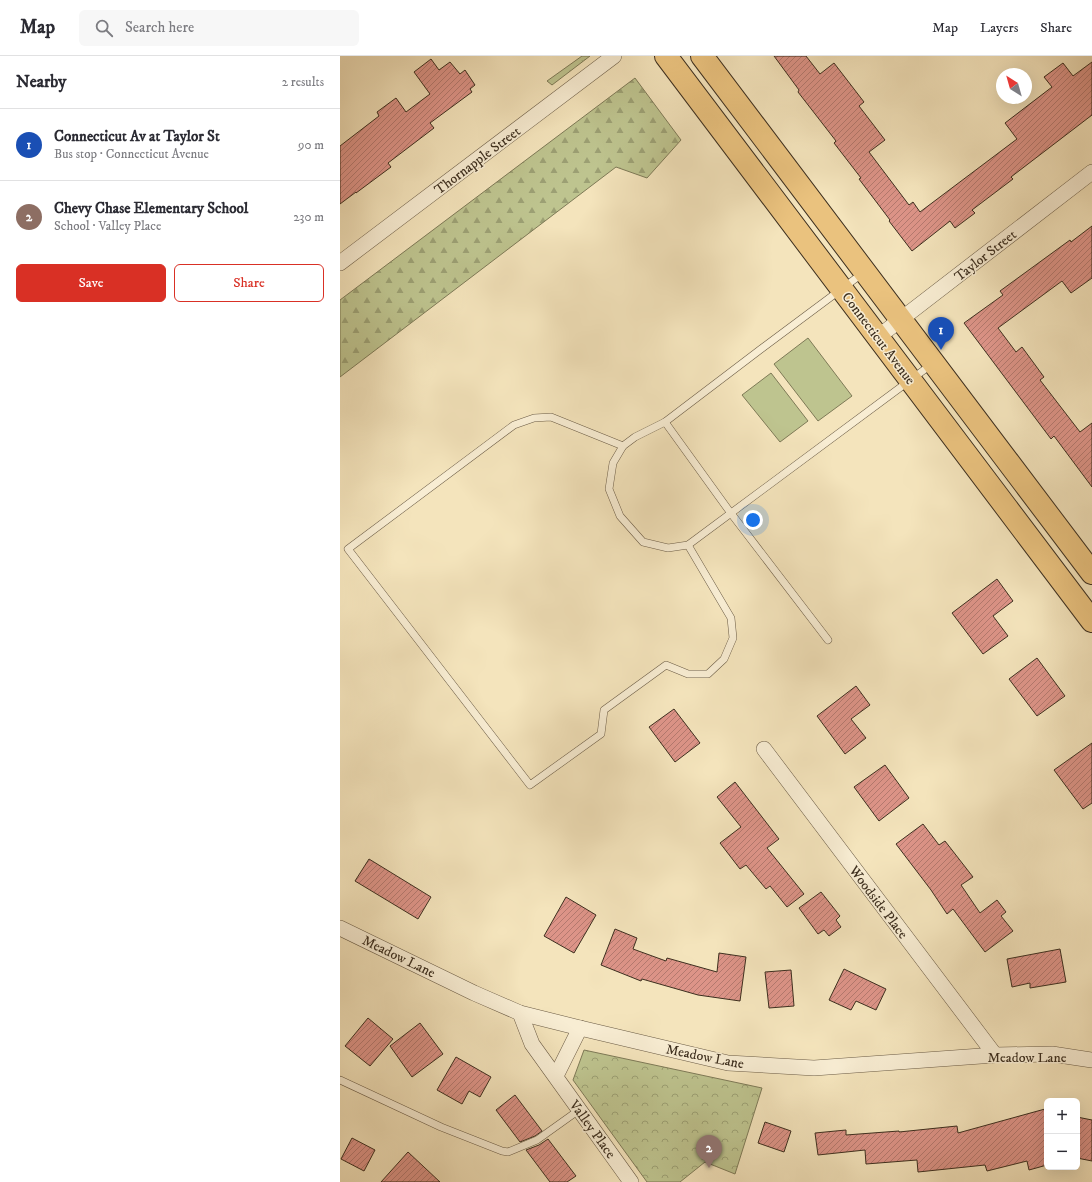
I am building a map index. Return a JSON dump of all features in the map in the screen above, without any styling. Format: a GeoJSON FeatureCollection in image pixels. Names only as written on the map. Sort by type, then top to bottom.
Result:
{"type":"FeatureCollection","features":[{"type":"Feature","properties":{"kind":"main road","name":"Connecticut Avenue"},"geometry":{"type":"LineString","coordinates":[[666,56],[1092,621]]}},
{"type":"Feature","properties":{"kind":"main road","name":"Connecticut Avenue"},"geometry":{"type":"LineString","coordinates":[[702,56],[1092,573]]}},
{"type":"Feature","properties":{"kind":"street","name":"Thornapple Street"},"geometry":{"type":"LineString","coordinates":[[340,263],[614,56]]}},
{"type":"Feature","properties":{"kind":"street","name":"Taylor Street"},"geometry":{"type":"LineString","coordinates":[[878,337],[1092,172]]}},
{"type":"Feature","properties":{"kind":"street","name":"Woodside Place"},"geometry":{"type":"LineString","coordinates":[[764,749],[995,1056]]}},
{"type":"Feature","properties":{"kind":"street","name":"Meadow Lane"},"geometry":{"type":"LineString","coordinates":[[340,928],[474,993],[520,1013],[728,1063],[814,1068],[995,1056],[1052,1054],[1092,1060]]}},
{"type":"Feature","properties":{"kind":"street","name":"Valley Place"},"geometry":{"type":"LineString","coordinates":[[520,1013],[532,1044],[631,1182]]}},
{"type":"Feature","properties":{"kind":"street"},"geometry":{"type":"LineString","coordinates":[[556,1076],[580,1028]]}},
{"type":"Feature","properties":{"kind":"lane"},"geometry":{"type":"LineString","coordinates":[[865,272],[665,422],[635,437],[623,446],[613,463],[609,489],[620,516],[643,542],[668,548],[688,545],[730,512],[934,363]]}},
{"type":"Feature","properties":{"kind":"lane"},"geometry":{"type":"LineString","coordinates":[[623,446],[551,417],[534,418],[514,425],[348,549],[530,785],[601,734],[604,710],[666,665],[688,674],[708,674],[724,659],[733,638],[731,618],[688,545]]}},
{"type":"Feature","properties":{"kind":"lane"},"geometry":{"type":"LineString","coordinates":[[665,422],[730,512],[828,640]]}},
{"type":"Feature","properties":{"kind":"lane"},"geometry":{"type":"LineString","coordinates":[[340,1080],[441,1127],[508,1152],[537,1140],[579,1110]]}},
{"type":"Feature","properties":{"kind":"green space"},"geometry":{"type":"Polygon","coordinates":[[[582,56],[590,56],[552,85],[547,81],[582,56]]]}},
{"type":"Feature","properties":{"kind":"green space"},"geometry":{"type":"Polygon","coordinates":[[[635,78],[681,140],[647,178],[616,167],[340,377],[340,300],[635,78]]]}},
{"type":"Feature","properties":{"kind":"green space"},"geometry":{"type":"Polygon","coordinates":[[[808,338],[852,396],[818,421],[774,364],[808,338]]]}},
{"type":"Feature","properties":{"kind":"green space"},"geometry":{"type":"Polygon","coordinates":[[[771,373],[808,421],[780,442],[742,395],[771,373]]]}},
{"type":"Feature","properties":{"kind":"green space"},"geometry":{"type":"Polygon","coordinates":[[[584,1050],[762,1088],[735,1174],[705,1162],[680,1182],[647,1182],[573,1080],[584,1050]]]}},
{"type":"Feature","properties":{"kind":"building"},"geometry":{"type":"Polygon","coordinates":[[[774,56],[806,56],[820,74],[834,63],[864,102],[859,106],[885,140],[869,152],[909,205],[913,202],[920,212],[1017,139],[1005,123],[1030,104],[1032,104],[1032,102],[1052,87],[1044,77],[1063,63],[1073,76],[1092,62],[1092,115],[1011,177],[1013,179],[972,210],[975,213],[955,228],[950,221],[912,251],[859,179],[861,178],[834,143],[836,141],[798,92],[799,90],[774,56]]]}},
{"type":"Feature","properties":{"kind":"building"},"geometry":{"type":"Polygon","coordinates":[[[431,59],[439,70],[450,62],[460,74],[465,70],[475,85],[470,89],[472,92],[430,123],[434,128],[388,163],[391,167],[340,204],[340,146],[379,116],[377,112],[396,98],[406,112],[430,94],[414,72],[431,59]]]}},
{"type":"Feature","properties":{"kind":"building"},"geometry":{"type":"Polygon","coordinates":[[[1092,226],[1092,278],[1071,293],[1062,281],[998,328],[1016,352],[1022,347],[1044,377],[1040,380],[1080,432],[1092,423],[1092,487],[1054,436],[1051,439],[964,323],[1003,295],[1000,291],[1070,240],[1071,242],[1092,226]]]}},
{"type":"Feature","properties":{"kind":"building"},"geometry":{"type":"Polygon","coordinates":[[[997,579],[1013,601],[993,616],[1008,636],[983,654],[952,613],[997,579]]]}},
{"type":"Feature","properties":{"kind":"building"},"geometry":{"type":"Polygon","coordinates":[[[1037,658],[1065,696],[1037,716],[1009,679],[1037,658]]]}},
{"type":"Feature","properties":{"kind":"building"},"geometry":{"type":"Polygon","coordinates":[[[856,686],[870,705],[851,719],[866,738],[845,754],[817,716],[856,686]]]}},
{"type":"Feature","properties":{"kind":"building"},"geometry":{"type":"Polygon","coordinates":[[[674,709],[700,743],[675,762],[649,727],[674,709]]]}},
{"type":"Feature","properties":{"kind":"building"},"geometry":{"type":"Polygon","coordinates":[[[1092,743],[1092,803],[1083,809],[1054,770],[1092,743]]]}},
{"type":"Feature","properties":{"kind":"building"},"geometry":{"type":"Polygon","coordinates":[[[885,765],[909,798],[879,821],[854,787],[885,765]]]}},
{"type":"Feature","properties":{"kind":"building"},"geometry":{"type":"Polygon","coordinates":[[[735,782],[779,839],[767,848],[804,894],[787,907],[770,886],[766,889],[746,865],[740,869],[720,843],[741,827],[717,797],[735,782]]]}},
{"type":"Feature","properties":{"kind":"building"},"geometry":{"type":"Polygon","coordinates":[[[923,824],[939,845],[945,841],[973,877],[961,885],[980,913],[997,900],[1006,912],[1001,916],[1013,931],[985,952],[953,909],[947,914],[931,890],[896,844],[923,824]]]}},
{"type":"Feature","properties":{"kind":"building"},"geometry":{"type":"Polygon","coordinates":[[[369,859],[431,897],[418,919],[355,881],[369,859]]]}},
{"type":"Feature","properties":{"kind":"building"},"geometry":{"type":"Polygon","coordinates":[[[821,892],[840,916],[836,920],[841,927],[829,936],[824,930],[818,934],[799,908],[821,892]]]}},
{"type":"Feature","properties":{"kind":"building"},"geometry":{"type":"Polygon","coordinates":[[[566,897],[596,915],[574,953],[544,936],[566,897]]]}},
{"type":"Feature","properties":{"kind":"building"},"geometry":{"type":"Polygon","coordinates":[[[615,929],[637,938],[633,949],[666,961],[667,958],[717,972],[719,953],[746,957],[740,1001],[698,995],[642,979],[641,981],[601,965],[615,929]]]}},
{"type":"Feature","properties":{"kind":"building"},"geometry":{"type":"Polygon","coordinates":[[[1060,949],[1066,982],[1030,988],[1030,983],[1012,987],[1007,959],[1060,949]]]}},
{"type":"Feature","properties":{"kind":"building"},"geometry":{"type":"Polygon","coordinates":[[[844,969],[886,989],[876,1010],[856,1001],[851,1010],[829,1000],[844,969]]]}},
{"type":"Feature","properties":{"kind":"building"},"geometry":{"type":"Polygon","coordinates":[[[791,970],[794,1006],[769,1008],[765,972],[791,970]]]}},
{"type":"Feature","properties":{"kind":"building"},"geometry":{"type":"Polygon","coordinates":[[[368,1018],[393,1039],[370,1066],[345,1046],[368,1018]]]}},
{"type":"Feature","properties":{"kind":"building"},"geometry":{"type":"Polygon","coordinates":[[[420,1023],[443,1054],[412,1077],[390,1046],[420,1023]]]}},
{"type":"Feature","properties":{"kind":"building"},"geometry":{"type":"Polygon","coordinates":[[[456,1057],[491,1077],[480,1097],[469,1091],[462,1104],[437,1090],[456,1057]]]}},
{"type":"Feature","properties":{"kind":"building"},"geometry":{"type":"Polygon","coordinates":[[[515,1095],[542,1131],[535,1136],[520,1142],[496,1110],[515,1095]]]}},
{"type":"Feature","properties":{"kind":"building"},"geometry":{"type":"Polygon","coordinates":[[[1044,1109],[1044,1166],[1029,1170],[1027,1161],[987,1171],[985,1165],[918,1172],[917,1160],[866,1164],[865,1150],[818,1155],[815,1133],[846,1130],[846,1135],[899,1132],[957,1126],[958,1133],[1044,1109]]]}},
{"type":"Feature","properties":{"kind":"building"},"geometry":{"type":"Polygon","coordinates":[[[1080,1118],[1092,1120],[1092,1161],[1080,1159],[1080,1118]]]}},
{"type":"Feature","properties":{"kind":"building"},"geometry":{"type":"Polygon","coordinates":[[[765,1122],[791,1131],[784,1152],[758,1143],[765,1122]]]}},
{"type":"Feature","properties":{"kind":"building"},"geometry":{"type":"Polygon","coordinates":[[[352,1138],[375,1150],[364,1171],[341,1159],[352,1138]]]}},
{"type":"Feature","properties":{"kind":"building"},"geometry":{"type":"Polygon","coordinates":[[[548,1139],[576,1176],[567,1182],[550,1182],[526,1150],[539,1145],[548,1139]]]}},
{"type":"Feature","properties":{"kind":"building"},"geometry":{"type":"Polygon","coordinates":[[[408,1152],[440,1182],[381,1182],[408,1152]]]}},
{"type":"Feature","properties":{"kind":"place","name":"Connecticut Av at Taylor St"},"geometry":{"type":"Point","coordinates":[941,350]}},
{"type":"Feature","properties":{"kind":"place","name":"Chevy Chase Elementary School"},"geometry":{"type":"Point","coordinates":[709,1168]}}]}
